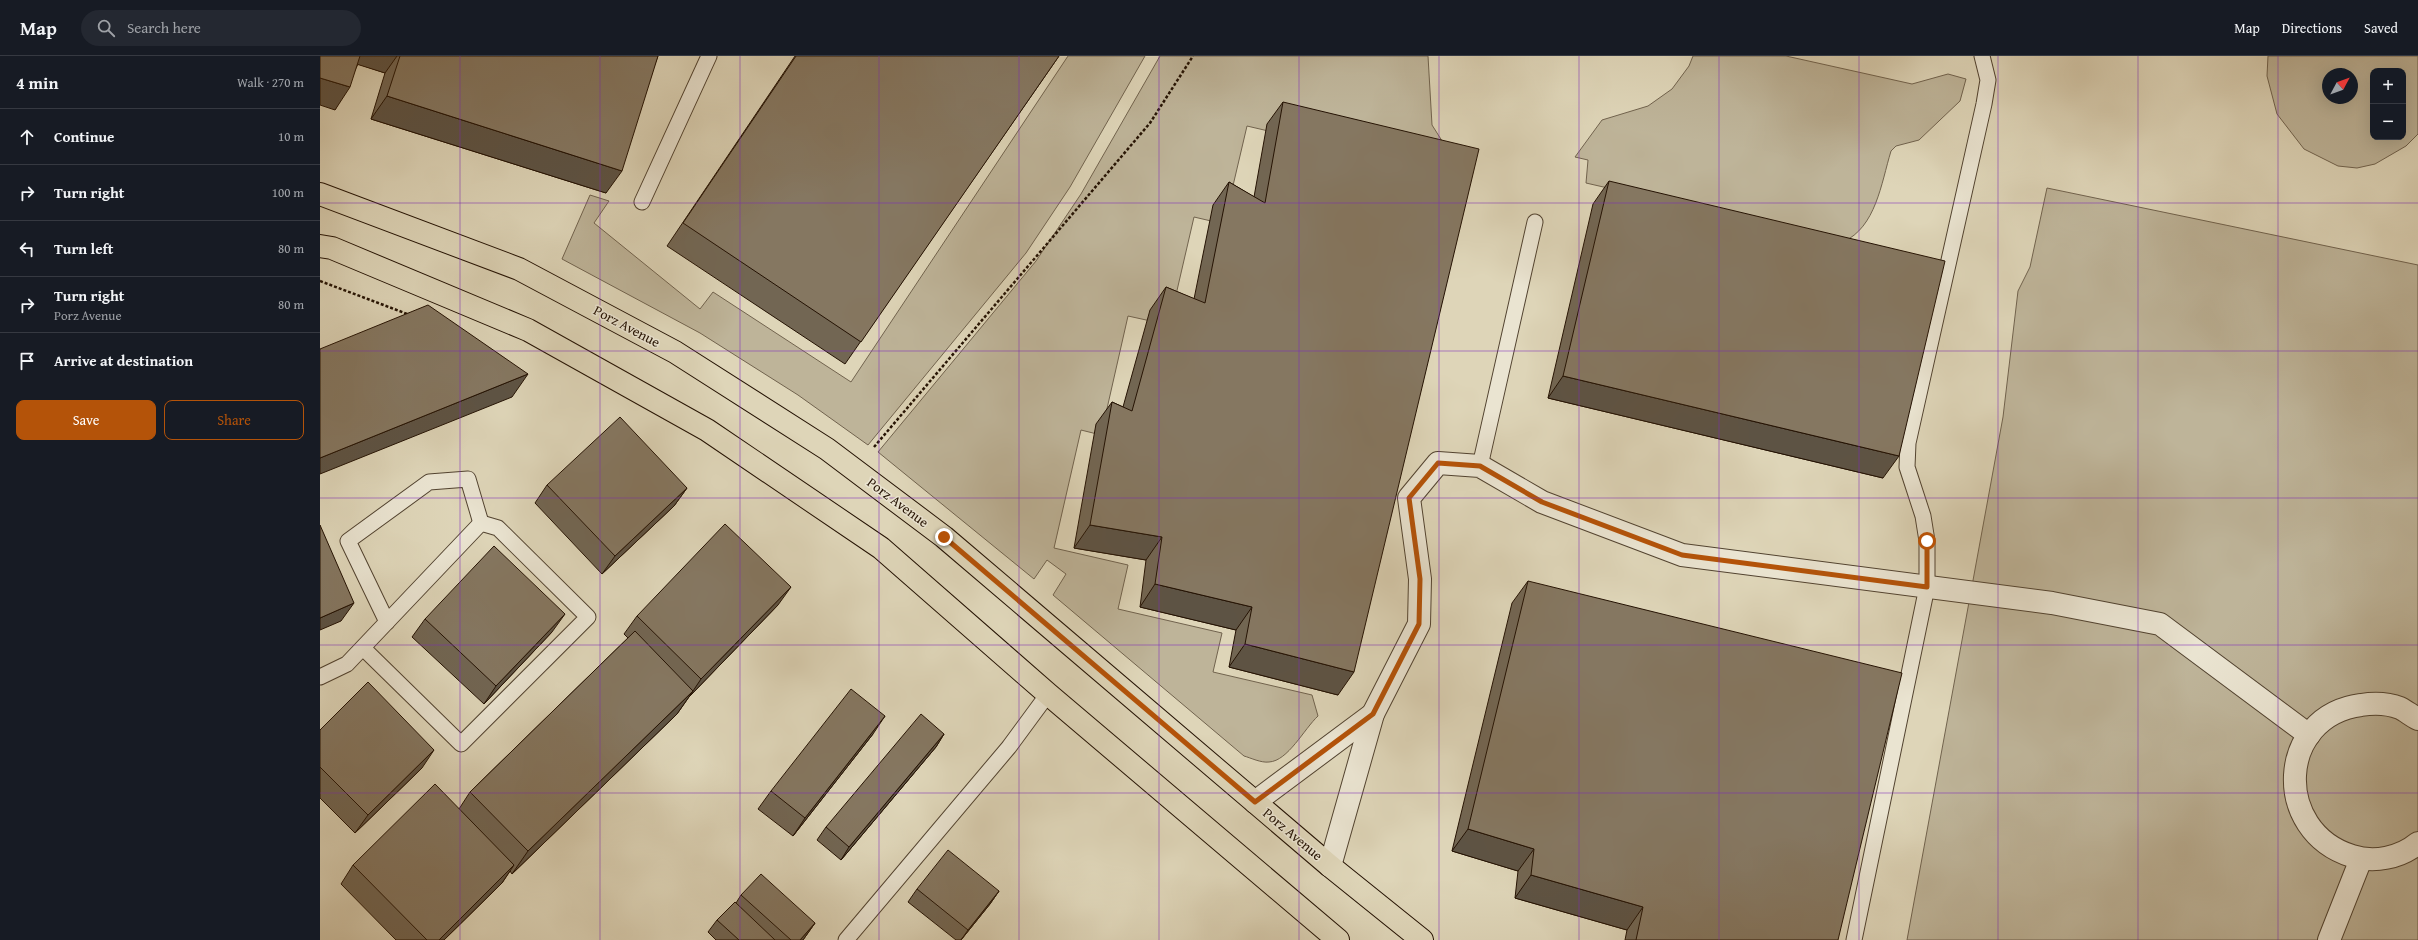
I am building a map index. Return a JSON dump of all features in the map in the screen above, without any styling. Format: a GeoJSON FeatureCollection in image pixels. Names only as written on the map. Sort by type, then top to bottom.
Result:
{"type":"FeatureCollection","features":[{"type":"Feature","properties":{"kind":"main road","name":"Porz Avenue"},"geometry":{"type":"LineString","coordinates":[[320,194],[519,269],[675,352],[827,449],[944,537],[1330,866],[1422,940]]}},
{"type":"Feature","properties":{"kind":"main road"},"geometry":{"type":"LineString","coordinates":[[320,246],[332,248],[528,330],[707,430],[881,548],[1048,694],[1338,940]]}},
{"type":"Feature","properties":{"kind":"street"},"geometry":{"type":"LineString","coordinates":[[1330,866],[1373,714],[1419,624],[1420,579],[1409,498],[1438,463],[1480,466],[1542,502],[1682,555],[2052,603],[2160,624],[2309,734]]}},
{"type":"Feature","properties":{"kind":"street"},"geometry":{"type":"LineString","coordinates":[[2418,719],[2399,708],[2375,703],[2350,706],[2327,717],[2309,734],[2297,759],[2294,785],[2300,812],[2314,834],[2335,851],[2361,859],[2386,858],[2410,850],[2418,843]]}},
{"type":"Feature","properties":{"kind":"street"},"geometry":{"type":"LineString","coordinates":[[1255,802],[1373,714]]}},
{"type":"Feature","properties":{"kind":"street"},"geometry":{"type":"LineString","coordinates":[[2329,940],[2361,859]]}},
{"type":"Feature","properties":{"kind":"lane"},"geometry":{"type":"LineString","coordinates":[[642,202],[709,56]]}},
{"type":"Feature","properties":{"kind":"lane"},"geometry":{"type":"LineString","coordinates":[[1854,940],[1927,587],[1927,541],[1923,516],[1907,467],[1908,442],[1984,104],[1988,80],[1982,56]]}},
{"type":"Feature","properties":{"kind":"lane"},"geometry":{"type":"LineString","coordinates":[[1480,466],[1535,222]]}},
{"type":"Feature","properties":{"kind":"lane"},"geometry":{"type":"LineString","coordinates":[[387,622],[348,541],[429,482],[468,479],[481,523]]}},
{"type":"Feature","properties":{"kind":"lane"},"geometry":{"type":"LineString","coordinates":[[320,677],[347,664],[481,523]]}},
{"type":"Feature","properties":{"kind":"lane"},"geometry":{"type":"LineString","coordinates":[[362,648],[461,744],[588,617],[498,528],[481,523]]}},
{"type":"Feature","properties":{"kind":"lane"},"geometry":{"type":"LineString","coordinates":[[846,940],[1009,747],[1048,694]]}},
{"type":"Feature","properties":{"kind":"path"},"geometry":{"type":"LineString","coordinates":[[873,448],[1150,123],[1193,56]]}},
{"type":"Feature","properties":{"kind":"path"},"geometry":{"type":"LineString","coordinates":[[320,281],[416,317]]}},
{"type":"Feature","properties":{"kind":"shaded area"},"geometry":{"type":"Polygon","coordinates":[[[1068,56],[1145,56],[1070,187],[1026,253],[868,445],[798,395],[700,333],[562,259],[590,195],[609,201],[594,223],[700,309],[713,292],[851,382],[1068,56]]]}},
{"type":"Feature","properties":{"kind":"shaded area"},"geometry":{"type":"Polygon","coordinates":[[[1160,56],[1428,56],[1432,125],[1444,144],[1435,170],[1247,126],[1224,224],[1194,217],[1169,325],[1128,316],[1101,435],[1081,430],[1054,548],[1128,565],[1118,609],[1222,633],[1213,672],[1312,695],[1318,716],[1283,756],[1269,762],[1259,761],[1244,756],[1053,595],[1066,574],[1047,560],[1034,579],[878,452],[1036,261],[1081,194],[1160,56]]]}},
{"type":"Feature","properties":{"kind":"shaded area"},"geometry":{"type":"Polygon","coordinates":[[[1693,56],[1786,56],[1912,84],[1948,74],[1966,79],[1960,101],[1919,140],[1896,146],[1891,151],[1876,203],[1870,215],[1863,226],[1854,235],[1843,242],[1586,183],[1588,160],[1575,157],[1602,120],[1648,106],[1672,89],[1689,66],[1693,56]]]}},
{"type":"Feature","properties":{"kind":"shaded area"},"geometry":{"type":"Polygon","coordinates":[[[2268,56],[2418,56],[2418,134],[2406,146],[2375,164],[2357,168],[2338,166],[2304,149],[2277,114],[2267,76],[2268,56]]]}},
{"type":"Feature","properties":{"kind":"shaded area"},"geometry":{"type":"Polygon","coordinates":[[[2047,188],[2418,265],[2418,940],[1907,940],[2003,417],[2018,291],[2030,267],[2047,188]]]}},
{"type":"Feature","properties":{"kind":"building"},"geometry":{"type":"Polygon","coordinates":[[[320,56],[360,56],[350,87],[320,78],[320,56]]]}},
{"type":"Feature","properties":{"kind":"building"},"geometry":{"type":"Polygon","coordinates":[[[400,56],[658,56],[622,171],[387,96],[400,56]]]}},
{"type":"Feature","properties":{"kind":"building"},"geometry":{"type":"Polygon","coordinates":[[[796,56],[1059,56],[861,342],[683,223],[796,56]]]}},
{"type":"Feature","properties":{"kind":"building"},"geometry":{"type":"Polygon","coordinates":[[[1283,102],[1479,149],[1354,672],[1245,644],[1252,607],[1155,584],[1162,537],[1090,525],[1112,402],[1132,411],[1166,287],[1205,303],[1229,182],[1265,203],[1283,102]]]}},
{"type":"Feature","properties":{"kind":"building"},"geometry":{"type":"Polygon","coordinates":[[[1609,181],[1945,261],[1899,456],[1563,376],[1609,181]]]}},
{"type":"Feature","properties":{"kind":"building"},"geometry":{"type":"Polygon","coordinates":[[[428,305],[528,374],[320,458],[320,349],[428,305]]]}},
{"type":"Feature","properties":{"kind":"building"},"geometry":{"type":"Polygon","coordinates":[[[620,417],[687,488],[615,556],[547,485],[620,417]]]}},
{"type":"Feature","properties":{"kind":"building"},"geometry":{"type":"Polygon","coordinates":[[[725,524],[791,587],[701,679],[637,616],[725,524]]]}},
{"type":"Feature","properties":{"kind":"building"},"geometry":{"type":"Polygon","coordinates":[[[320,525],[354,603],[320,618],[320,525]]]}},
{"type":"Feature","properties":{"kind":"building"},"geometry":{"type":"Polygon","coordinates":[[[494,546],[565,614],[496,686],[425,619],[494,546]]]}},
{"type":"Feature","properties":{"kind":"building"},"geometry":{"type":"Polygon","coordinates":[[[1528,581],[1902,673],[1838,940],[1636,940],[1643,907],[1531,875],[1534,849],[1468,829],[1528,581]]]}},
{"type":"Feature","properties":{"kind":"building"},"geometry":{"type":"Polygon","coordinates":[[[635,631],[693,691],[528,851],[470,792],[635,631]]]}},
{"type":"Feature","properties":{"kind":"building"},"geometry":{"type":"Polygon","coordinates":[[[368,682],[434,750],[368,815],[320,767],[320,730],[368,682]]]}},
{"type":"Feature","properties":{"kind":"building"},"geometry":{"type":"Polygon","coordinates":[[[851,689],[885,716],[805,818],[771,791],[851,689]]]}},
{"type":"Feature","properties":{"kind":"building"},"geometry":{"type":"Polygon","coordinates":[[[921,714],[944,734],[849,847],[826,827],[921,714]]]}},
{"type":"Feature","properties":{"kind":"building"},"geometry":{"type":"Polygon","coordinates":[[[435,784],[514,865],[439,940],[427,940],[353,865],[435,784]]]}},
{"type":"Feature","properties":{"kind":"building"},"geometry":{"type":"Polygon","coordinates":[[[948,850],[999,891],[968,930],[917,889],[948,850]]]}},
{"type":"Feature","properties":{"kind":"building"},"geometry":{"type":"Polygon","coordinates":[[[761,874],[815,923],[800,940],[791,940],[741,895],[761,874]]]}},
{"type":"Feature","properties":{"kind":"building"},"geometry":{"type":"Polygon","coordinates":[[[735,902],[775,940],[739,940],[717,920],[735,902]]]}},
{"type":"Feature","properties":{"kind":"route"},"geometry":{"type":"LineString","coordinates":[[944,537],[1255,802],[1373,714],[1419,624],[1420,579],[1409,498],[1438,463],[1480,466],[1542,502],[1682,555],[1927,587],[1927,541]]}}]}
